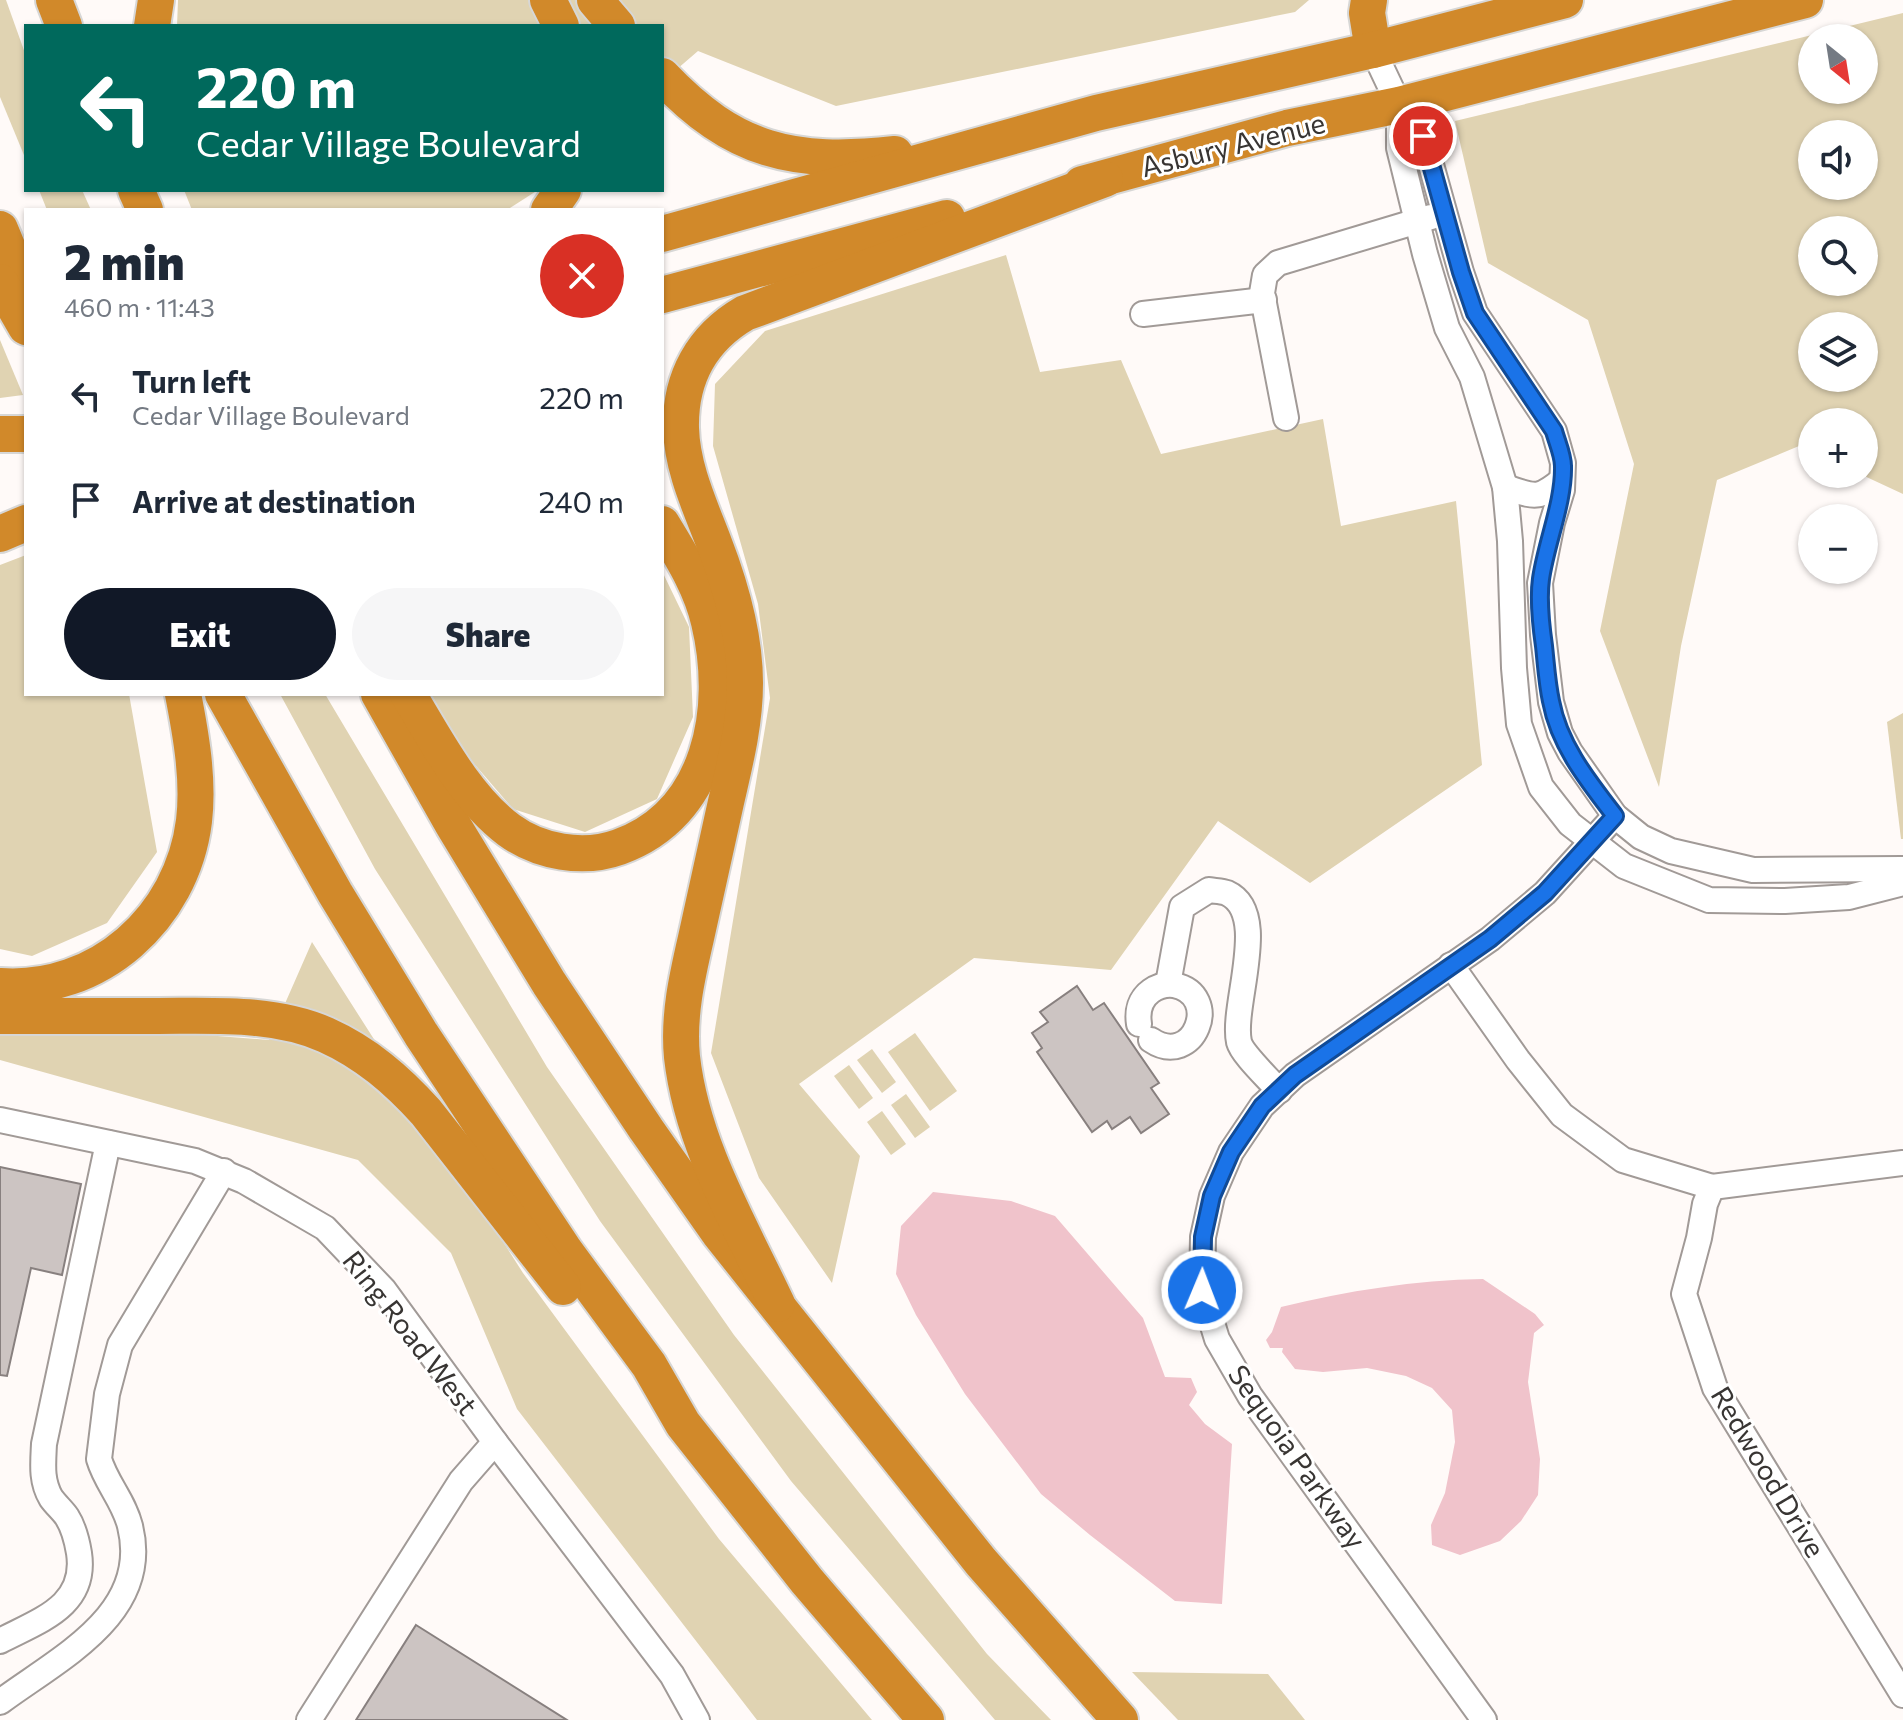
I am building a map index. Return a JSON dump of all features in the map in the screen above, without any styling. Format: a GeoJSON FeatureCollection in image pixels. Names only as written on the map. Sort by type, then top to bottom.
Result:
{"type":"FeatureCollection","features":[{"type":"Feature","properties":{"kind":"highway"},"geometry":{"type":"LineString","coordinates":[[54,0],[63,24]]}},
{"type":"Feature","properties":{"kind":"highway"},"geometry":{"type":"LineString","coordinates":[[152,24],[156,0]]}},
{"type":"Feature","properties":{"kind":"highway"},"geometry":{"type":"LineString","coordinates":[[548,0],[560,24]]}},
{"type":"Feature","properties":{"kind":"highway"},"geometry":{"type":"LineString","coordinates":[[595,0],[615,24]]}},
{"type":"Feature","properties":{"kind":"highway"},"geometry":{"type":"LineString","coordinates":[[1369,0],[1367,13],[1373,50]]}},
{"type":"Feature","properties":{"kind":"highway"},"geometry":{"type":"LineString","coordinates":[[664,233],[1096,113],[1373,50],[1565,0]]}},
{"type":"Feature","properties":{"kind":"highway","name":"Asbury Avenue"},"geometry":{"type":"LineString","coordinates":[[664,294],[871,236],[1105,179],[1287,128],[1399,105],[1805,0]]}},
{"type":"Feature","properties":{"kind":"highway"},"geometry":{"type":"LineString","coordinates":[[664,78],[715,124],[773,152],[826,157],[961,150]]}},
{"type":"Feature","properties":{"kind":"highway"},"geometry":{"type":"LineString","coordinates":[[777,1304],[701,1139],[682,1059],[684,989],[740,742],[745,685],[743,645],[731,596],[684,459],[681,401],[686,381],[702,348],[745,313],[1105,179]]}},
{"type":"Feature","properties":{"kind":"highway"},"geometry":{"type":"LineString","coordinates":[[0,229],[24,287]]}},
{"type":"Feature","properties":{"kind":"highway"},"geometry":{"type":"LineString","coordinates":[[0,282],[24,324]]}},
{"type":"Feature","properties":{"kind":"highway"},"geometry":{"type":"LineString","coordinates":[[0,434],[24,434]]}},
{"type":"Feature","properties":{"kind":"highway"},"geometry":{"type":"LineString","coordinates":[[0,534],[24,524]]}},
{"type":"Feature","properties":{"kind":"highway"},"geometry":{"type":"LineString","coordinates":[[409,696],[470,790],[495,819],[529,842],[571,853],[596,852],[637,840],[655,830],[676,812],[697,780],[710,740],[716,693],[709,619],[689,569],[664,527]]}},
{"type":"Feature","properties":{"kind":"highway"},"geometry":{"type":"LineString","coordinates":[[0,986],[42,984],[93,968],[119,952],[151,924],[187,854],[194,822],[192,755],[183,696]]}},
{"type":"Feature","properties":{"kind":"highway"},"geometry":{"type":"LineString","coordinates":[[224,696],[335,893],[421,1034],[565,1251],[649,1365],[683,1424],[807,1581],[926,1720]]}},
{"type":"Feature","properties":{"kind":"highway"},"geometry":{"type":"LineString","coordinates":[[380,696],[453,825],[549,983],[710,1220],[981,1562],[1120,1720]]}},
{"type":"Feature","properties":{"kind":"highway"},"geometry":{"type":"LineString","coordinates":[[0,1016],[224,1016],[274,1020],[324,1034],[352,1048],[375,1063],[426,1112],[635,1379],[683,1424]]}},
{"type":"Feature","properties":{"kind":"street"},"geometry":{"type":"LineString","coordinates":[[1373,50],[1399,105],[1423,136],[1475,313],[1554,431],[1563,463],[1540,583],[1551,702],[1560,733],[1570,752],[1615,816],[1641,837],[1671,851],[1753,870],[1903,869]]}},
{"type":"Feature","properties":{"kind":"street"},"geometry":{"type":"LineString","coordinates":[[1399,105],[1399,148],[1417,221],[1447,328],[1472,377],[1505,487],[1519,724],[1541,787],[1570,824],[1624,866],[1709,900],[1785,901],[1849,897],[1903,883]]}},
{"type":"Feature","properties":{"kind":"street"},"geometry":{"type":"LineString","coordinates":[[1286,418],[1264,300],[1265,275],[1278,263],[1445,212]]}},
{"type":"Feature","properties":{"kind":"street"},"geometry":{"type":"LineString","coordinates":[[1143,314],[1264,300]]}},
{"type":"Feature","properties":{"kind":"street"},"geometry":{"type":"LineString","coordinates":[[1472,377],[1504,358]]}},
{"type":"Feature","properties":{"kind":"street"},"geometry":{"type":"LineString","coordinates":[[1505,487],[1531,495],[1546,494],[1562,480]]}},
{"type":"Feature","properties":{"kind":"street","name":"Sequoia Parkway"},"geometry":{"type":"LineString","coordinates":[[1484,1720],[1250,1396],[1217,1339],[1202,1290],[1203,1237],[1212,1196],[1231,1152],[1262,1106],[1295,1075],[1490,939],[1545,893],[1615,816]]}},
{"type":"Feature","properties":{"kind":"street"},"geometry":{"type":"LineString","coordinates":[[1168,984],[1182,907],[1209,890],[1227,893],[1241,905],[1249,926],[1239,1044]]}},
{"type":"Feature","properties":{"kind":"street"},"geometry":{"type":"LineString","coordinates":[[1451,965],[1518,1060],[1562,1115],[1623,1160],[1712,1187],[1903,1163]]}},
{"type":"Feature","properties":{"kind":"street"},"geometry":{"type":"LineString","coordinates":[[1168,984],[1187,990],[1199,1006],[1199,1026],[1194,1035],[1176,1046],[1166,1047],[1145,1032],[1139,1010],[1142,1000],[1158,986],[1168,984]]}},
{"type":"Feature","properties":{"kind":"street"},"geometry":{"type":"LineString","coordinates":[[1199,1026],[1220,1032],[1239,1044],[1279,1091]]}},
{"type":"Feature","properties":{"kind":"street","name":"Ring Road West"},"geometry":{"type":"LineString","coordinates":[[0,1120],[195,1161],[224,1171],[325,1228],[384,1290],[672,1675],[697,1720]]}},
{"type":"Feature","properties":{"kind":"street"},"geometry":{"type":"LineString","coordinates":[[0,1641],[61,1607],[78,1588],[81,1566],[77,1542],[68,1519],[51,1498],[42,1474],[44,1444],[108,1143]]}},
{"type":"Feature","properties":{"kind":"street"},"geometry":{"type":"LineString","coordinates":[[0,1702],[95,1631],[121,1601],[130,1582],[134,1549],[129,1522],[99,1459],[113,1366],[120,1345],[224,1171]]}},
{"type":"Feature","properties":{"kind":"street","name":"Redwood Drive"},"geometry":{"type":"LineString","coordinates":[[1712,1187],[1705,1204],[1684,1294],[1715,1388],[1903,1695]]}},
{"type":"Feature","properties":{"kind":"street"},"geometry":{"type":"LineString","coordinates":[[309,1720],[461,1481],[495,1442]]}},
{"type":"Feature","properties":{"kind":"shaded area"},"geometry":{"type":"Polygon","coordinates":[[[0,0],[6,0],[24,50],[24,155],[0,97],[0,0]]]}},
{"type":"Feature","properties":{"kind":"shaded area"},"geometry":{"type":"Polygon","coordinates":[[[178,0],[1309,0],[1295,12],[836,106],[698,51],[664,80],[664,24],[177,24],[178,0]]]}},
{"type":"Feature","properties":{"kind":"shaded area"},"geometry":{"type":"Polygon","coordinates":[[[1903,13],[1903,494],[1878,482],[1878,408],[1798,408],[1798,446],[1717,480],[1681,646],[1659,787],[1600,631],[1634,464],[1588,320],[1488,263],[1455,121],[1798,38],[1798,104],[1878,104],[1878,24],[1857,24],[1903,13]]]}},
{"type":"Feature","properties":{"kind":"shaded area"},"geometry":{"type":"Polygon","coordinates":[[[40,192],[83,192],[90,208],[46,208],[40,192]]]}},
{"type":"Feature","properties":{"kind":"shaded area"},"geometry":{"type":"Polygon","coordinates":[[[185,192],[535,192],[510,208],[191,208],[185,192]]]}},
{"type":"Feature","properties":{"kind":"shaded area"},"geometry":{"type":"Polygon","coordinates":[[[1006,255],[1040,372],[1121,360],[1161,454],[1323,419],[1341,526],[1456,501],[1482,765],[1310,883],[1218,821],[1111,970],[974,958],[799,1084],[860,1156],[832,1283],[759,1178],[711,1053],[770,698],[758,604],[713,446],[715,384],[765,331],[1006,255]]]}},
{"type":"Feature","properties":{"kind":"shaded area"},"geometry":{"type":"Polygon","coordinates":[[[0,340],[23,395],[0,398],[0,340]]]}},
{"type":"Feature","properties":{"kind":"shaded area"},"geometry":{"type":"Polygon","coordinates":[[[24,556],[24,696],[129,696],[157,852],[107,923],[32,956],[0,949],[0,565],[24,556]]]}},
{"type":"Feature","properties":{"kind":"shaded area"},"geometry":{"type":"Polygon","coordinates":[[[664,575],[689,627],[693,717],[657,799],[585,832],[513,809],[464,752],[432,696],[664,696],[664,575]]]}},
{"type":"Feature","properties":{"kind":"shaded area"},"geometry":{"type":"Polygon","coordinates":[[[281,696],[326,696],[547,1067],[734,1335],[987,1654],[1051,1720],[995,1720],[791,1481],[600,1221],[375,869],[281,696]]]}},
{"type":"Feature","properties":{"kind":"shaded area"},"geometry":{"type":"Polygon","coordinates":[[[1903,713],[1903,839],[1901,839],[1887,722],[1903,713]]]}},
{"type":"Feature","properties":{"kind":"shaded area"},"geometry":{"type":"Polygon","coordinates":[[[312,942],[523,1273],[719,1539],[872,1720],[757,1720],[517,1409],[451,1253],[358,1160],[0,1060],[0,1019],[269,1040],[312,942]]]}},
{"type":"Feature","properties":{"kind":"shaded area"},"geometry":{"type":"Polygon","coordinates":[[[915,1033],[957,1091],[930,1111],[888,1052],[915,1033]]]}},
{"type":"Feature","properties":{"kind":"shaded area"},"geometry":{"type":"Polygon","coordinates":[[[872,1049],[896,1082],[882,1093],[857,1060],[872,1049]]]}},
{"type":"Feature","properties":{"kind":"shaded area"},"geometry":{"type":"Polygon","coordinates":[[[849,1065],[873,1098],[859,1109],[834,1076],[849,1065]]]}},
{"type":"Feature","properties":{"kind":"shaded area"},"geometry":{"type":"Polygon","coordinates":[[[906,1094],[930,1127],[915,1138],[891,1105],[906,1094]]]}},
{"type":"Feature","properties":{"kind":"shaded area"},"geometry":{"type":"Polygon","coordinates":[[[882,1111],[906,1144],[891,1155],[867,1122],[882,1111]]]}},
{"type":"Feature","properties":{"kind":"shaded area"},"geometry":{"type":"Polygon","coordinates":[[[933,1192],[1011,1201],[1055,1216],[1143,1318],[1165,1377],[1191,1378],[1197,1392],[1189,1405],[1205,1424],[1232,1444],[1222,1604],[1175,1601],[1090,1535],[1041,1494],[965,1394],[916,1315],[896,1274],[901,1226],[933,1192]]]}},
{"type":"Feature","properties":{"kind":"shaded area"},"geometry":{"type":"Polygon","coordinates":[[[1483,1279],[1535,1314],[1544,1325],[1534,1333],[1528,1382],[1540,1459],[1538,1495],[1521,1521],[1500,1541],[1460,1555],[1432,1545],[1431,1525],[1445,1493],[1455,1442],[1452,1410],[1432,1388],[1406,1376],[1367,1368],[1323,1372],[1295,1369],[1282,1352],[1283,1348],[1270,1348],[1266,1340],[1281,1307],[1381,1287],[1483,1279]]]}},
{"type":"Feature","properties":{"kind":"shaded area"},"geometry":{"type":"Polygon","coordinates":[[[1132,1672],[1268,1674],[1305,1720],[1178,1720],[1132,1672]]]}},
{"type":"Feature","properties":{"kind":"building"},"geometry":{"type":"Polygon","coordinates":[[[1077,986],[1093,1010],[1104,1003],[1159,1083],[1151,1088],[1169,1114],[1141,1133],[1130,1117],[1112,1129],[1107,1121],[1092,1132],[1037,1052],[1042,1048],[1032,1033],[1048,1022],[1040,1012],[1077,986]]]}},
{"type":"Feature","properties":{"kind":"building"},"geometry":{"type":"Polygon","coordinates":[[[0,1167],[81,1184],[62,1275],[31,1268],[7,1376],[0,1375],[0,1167]]]}},
{"type":"Feature","properties":{"kind":"building"},"geometry":{"type":"Polygon","coordinates":[[[416,1625],[567,1720],[356,1720],[416,1625]]]}},
{"type":"Feature","properties":{"kind":"route"},"geometry":{"type":"LineString","coordinates":[[1202,1290],[1203,1237],[1212,1196],[1231,1152],[1262,1106],[1295,1075],[1490,939],[1545,893],[1615,816],[1570,752],[1560,733],[1551,702],[1540,583],[1562,490],[1563,463],[1559,447],[1554,431],[1475,313],[1423,136]]}}]}
